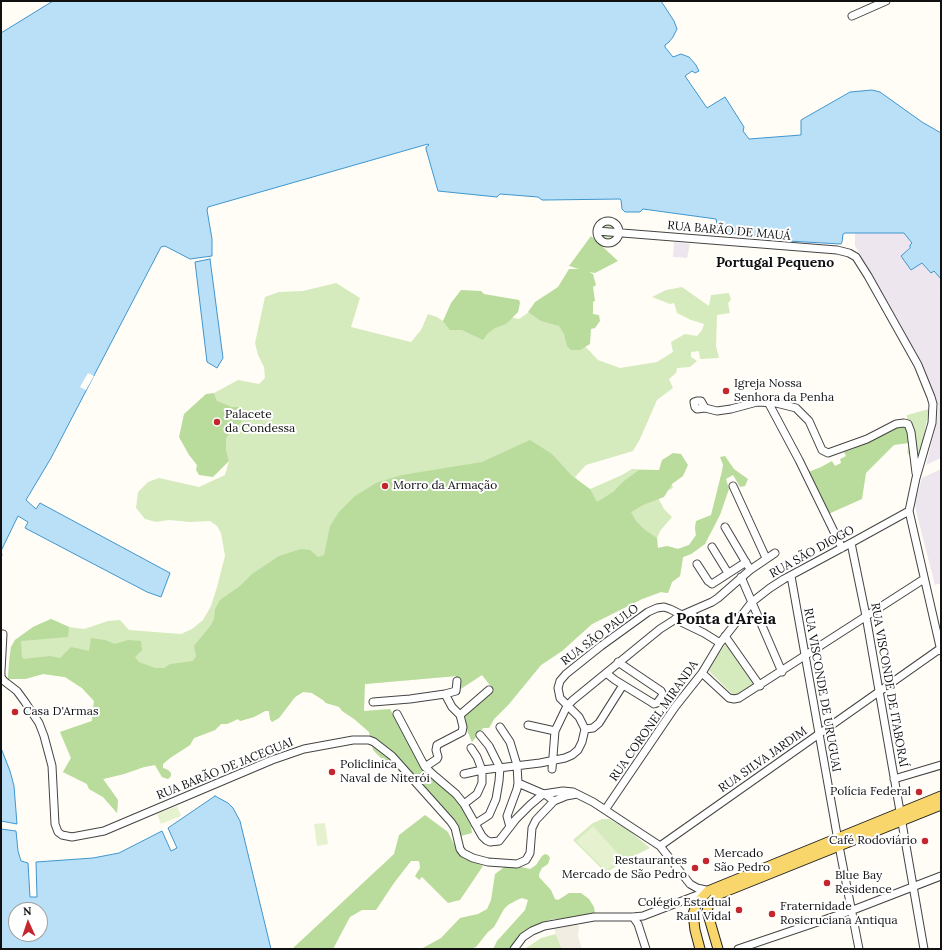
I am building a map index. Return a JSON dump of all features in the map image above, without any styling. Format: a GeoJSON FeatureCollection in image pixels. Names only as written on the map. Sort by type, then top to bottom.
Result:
{"type":"FeatureCollection","features":[{"type":"Feature","properties":{"kind":"main road"},"geometry":{"type":"LineString","coordinates":[[718,949],[709,922],[707,909],[709,904],[717,895],[901,817],[941,796]]}},
{"type":"Feature","properties":{"kind":"main road"},"geometry":{"type":"LineString","coordinates":[[901,817],[941,805]]}},
{"type":"Feature","properties":{"kind":"main road"},"geometry":{"type":"LineString","coordinates":[[700,949],[693,914],[699,900],[709,891],[838,843]]}},
{"type":"Feature","properties":{"kind":"street"},"geometry":{"type":"LineString","coordinates":[[852,16],[886,1]]}},
{"type":"Feature","properties":{"kind":"street"},"geometry":{"type":"LineString","coordinates":[[611,221],[617,226],[619,232],[614,241],[607,243],[599,238],[597,231],[600,224],[611,221]]}},
{"type":"Feature","properties":{"kind":"street","name":"RUA BARÃO DE MAUÁ"},"geometry":{"type":"LineString","coordinates":[[597,231],[837,250],[853,254],[860,261],[918,365],[933,404],[932,423],[916,478]]}},
{"type":"Feature","properties":{"kind":"street"},"geometry":{"type":"LineString","coordinates":[[707,408],[722,411],[757,402],[768,402],[796,408],[809,421],[822,450],[828,453],[867,439],[896,424],[908,424],[911,432],[916,478],[909,511],[941,649]]}},
{"type":"Feature","properties":{"kind":"street"},"geometry":{"type":"LineString","coordinates":[[768,402],[800,460],[842,548]]}},
{"type":"Feature","properties":{"kind":"street"},"geometry":{"type":"LineString","coordinates":[[733,486],[766,558]]}},
{"type":"Feature","properties":{"kind":"street","name":"RUA SÃO DIOGO"},"geometry":{"type":"LineString","coordinates":[[720,643],[752,602],[770,588],[909,511]]}},
{"type":"Feature","properties":{"kind":"street"},"geometry":{"type":"LineString","coordinates":[[725,527],[750,570]]}},
{"type":"Feature","properties":{"kind":"street","name":"RUA VISCONDE DE ITABORAÍ"},"geometry":{"type":"LineString","coordinates":[[852,543],[924,949]]}},
{"type":"Feature","properties":{"kind":"street"},"geometry":{"type":"LineString","coordinates":[[712,547],[728,573]]}},
{"type":"Feature","properties":{"kind":"street"},"geometry":{"type":"LineString","coordinates":[[552,769],[555,731],[567,706],[618,662],[654,634],[675,619],[718,598],[750,570],[766,558],[775,554]]}},
{"type":"Feature","properties":{"kind":"street"},"geometry":{"type":"LineString","coordinates":[[696,564],[710,583],[714,583],[746,562]]}},
{"type":"Feature","properties":{"kind":"street","name":"RUA VISCONDE DE URUGUAI"},"geometry":{"type":"LineString","coordinates":[[791,576],[838,843],[859,949]]}},
{"type":"Feature","properties":{"kind":"street"},"geometry":{"type":"LineString","coordinates":[[741,577],[782,672]]}},
{"type":"Feature","properties":{"kind":"street"},"geometry":{"type":"LineString","coordinates":[[702,673],[723,693],[734,700],[782,672],[924,579]]}},
{"type":"Feature","properties":{"kind":"street","name":"RUA SÃO PAULO"},"geometry":{"type":"LineString","coordinates":[[585,729],[579,717],[560,698],[558,693],[560,681],[566,674],[601,646],[648,612],[656,608],[664,607],[686,613]]}},
{"type":"Feature","properties":{"kind":"street"},"geometry":{"type":"LineString","coordinates":[[686,613],[697,619],[698,621],[694,628]]}},
{"type":"Feature","properties":{"kind":"street"},"geometry":{"type":"LineString","coordinates":[[675,619],[720,643]]}},
{"type":"Feature","properties":{"kind":"street","name":"RUA BARÃO DE JACEGUAI"},"geometry":{"type":"LineString","coordinates":[[3,634],[2,677],[4,682],[17,691],[25,702],[39,723],[44,736],[52,766],[56,824],[58,832],[62,835],[72,837],[104,831],[272,760],[304,749],[353,740],[370,740],[392,756],[451,822],[455,828],[460,849],[463,853],[473,858],[499,864],[518,864],[522,862],[530,853],[532,828],[536,820],[554,801],[566,796],[577,794]]}},
{"type":"Feature","properties":{"kind":"street"},"geometry":{"type":"LineString","coordinates":[[726,636],[760,686]]}},
{"type":"Feature","properties":{"kind":"street","name":"RUA CORONEL MIRANDA"},"geometry":{"type":"LineString","coordinates":[[605,810],[675,707],[702,673],[720,643]]}},
{"type":"Feature","properties":{"kind":"street","name":"RUA SILVA JARDIM"},"geometry":{"type":"LineString","coordinates":[[660,846],[819,735],[879,691],[941,649]]}},
{"type":"Feature","properties":{"kind":"street"},"geometry":{"type":"LineString","coordinates":[[606,673],[654,704],[658,703],[663,695],[661,691],[618,662]]}},
{"type":"Feature","properties":{"kind":"street"},"geometry":{"type":"LineString","coordinates":[[373,702],[445,694],[456,691],[457,681]]}},
{"type":"Feature","properties":{"kind":"street"},"geometry":{"type":"LineString","coordinates":[[464,774],[565,758],[578,750],[582,742],[585,729],[593,728],[599,723],[623,685]]}},
{"type":"Feature","properties":{"kind":"street"},"geometry":{"type":"LineString","coordinates":[[460,715],[489,690]]}},
{"type":"Feature","properties":{"kind":"street"},"geometry":{"type":"LineString","coordinates":[[425,767],[437,759],[437,746],[462,732],[463,727],[460,715],[452,707],[445,694]]}},
{"type":"Feature","properties":{"kind":"street"},"geometry":{"type":"LineString","coordinates":[[397,714],[425,767],[456,794],[464,804],[482,836],[490,842],[500,840],[530,805],[543,794],[563,791],[577,794],[588,799],[660,846],[690,884],[697,888],[709,891]]}},
{"type":"Feature","properties":{"kind":"street"},"geometry":{"type":"LineString","coordinates":[[528,725],[555,731]]}},
{"type":"Feature","properties":{"kind":"street"},"geometry":{"type":"LineString","coordinates":[[500,727],[510,742],[517,765],[518,783],[507,816],[510,827]]}},
{"type":"Feature","properties":{"kind":"street"},"geometry":{"type":"LineString","coordinates":[[475,824],[489,815],[496,799],[500,781],[500,768],[489,746],[480,734]]}},
{"type":"Feature","properties":{"kind":"street"},"geometry":{"type":"LineString","coordinates":[[464,804],[478,794],[482,783],[482,770],[477,757],[471,748]]}},
{"type":"Feature","properties":{"kind":"street"},"geometry":{"type":"LineString","coordinates":[[894,779],[941,765]]}},
{"type":"Feature","properties":{"kind":"street"},"geometry":{"type":"LineString","coordinates":[[518,783],[543,794],[554,801]]}},
{"type":"Feature","properties":{"kind":"street"},"geometry":{"type":"LineString","coordinates":[[738,949],[852,910],[941,876]]}},
{"type":"Feature","properties":{"kind":"street"},"geometry":{"type":"LineString","coordinates":[[514,949],[520,940],[527,934],[553,924],[594,917],[633,917],[649,914],[709,891]]}},
{"type":"Feature","properties":{"kind":"street"},"geometry":{"type":"LineString","coordinates":[[633,917],[638,924],[646,949]]}},
{"type":"Feature","properties":{"kind":"shaded area"},"geometry":{"type":"Polygon","coordinates":[[[855,233],[904,233],[912,243],[905,253],[911,270],[922,263],[934,271],[941,279],[941,290],[939,291],[941,294],[941,458],[926,465],[937,421],[938,406],[936,399],[921,362],[855,246],[855,233]]]}},
{"type":"Feature","properties":{"kind":"shaded area"},"geometry":{"type":"Polygon","coordinates":[[[674,242],[690,244],[687,258],[673,257],[674,242]]]}},
{"type":"Feature","properties":{"kind":"shaded area"},"geometry":{"type":"Polygon","coordinates":[[[941,469],[941,583],[935,585],[915,503],[922,478],[941,469]]]}},
{"type":"Feature","properties":{"kind":"shaded area"},"geometry":{"type":"Polygon","coordinates":[[[576,919],[579,927],[578,936],[582,949],[562,949],[553,924],[576,919]]]}},
{"type":"Feature","properties":{"kind":"green space"},"geometry":{"type":"Polygon","coordinates":[[[607,222],[614,224],[618,231],[599,228],[607,222]]]}},
{"type":"Feature","properties":{"kind":"green space"},"geometry":{"type":"Polygon","coordinates":[[[598,235],[617,236],[613,241],[606,241],[598,235]]]}},
{"type":"Feature","properties":{"kind":"green space"},"geometry":{"type":"Polygon","coordinates":[[[591,236],[618,261],[595,273],[589,272],[593,274],[596,285],[593,287],[595,301],[593,302],[593,314],[599,315],[600,321],[595,328],[591,329],[590,344],[580,350],[571,350],[567,346],[564,334],[559,326],[541,321],[528,312],[535,302],[558,287],[569,269],[579,269],[569,266],[591,236]]]}},
{"type":"Feature","properties":{"kind":"green space"},"geometry":{"type":"Polygon","coordinates":[[[336,283],[360,298],[351,327],[411,342],[421,330],[428,314],[443,321],[500,315],[519,319],[539,305],[582,343],[598,360],[620,368],[657,362],[673,352],[671,342],[685,334],[697,336],[702,330],[704,324],[691,320],[677,313],[674,303],[670,304],[652,297],[666,290],[682,287],[709,306],[711,295],[729,293],[731,300],[728,303],[730,313],[717,315],[716,346],[719,358],[700,359],[699,351],[691,352],[691,357],[697,361],[690,367],[677,368],[676,373],[669,379],[673,388],[657,400],[640,439],[633,451],[586,465],[575,477],[590,489],[632,469],[659,470],[670,478],[673,488],[657,496],[664,509],[672,517],[660,531],[655,543],[658,548],[667,546],[678,549],[689,545],[696,535],[696,521],[705,544],[691,554],[683,557],[680,576],[672,582],[668,593],[661,592],[642,599],[592,624],[562,651],[541,665],[509,704],[494,719],[489,728],[483,728],[472,742],[467,730],[465,714],[493,689],[482,675],[459,690],[456,676],[365,684],[356,701],[335,705],[326,703],[310,692],[303,692],[295,697],[279,718],[272,722],[269,711],[265,711],[254,717],[240,721],[238,719],[227,724],[221,724],[215,730],[194,738],[190,745],[163,764],[163,768],[171,773],[171,776],[168,779],[162,777],[155,765],[103,779],[118,800],[117,813],[103,797],[89,789],[87,784],[63,772],[71,758],[60,732],[92,721],[94,701],[82,688],[65,677],[43,674],[25,679],[8,679],[11,647],[15,640],[33,627],[51,619],[69,627],[84,629],[108,621],[120,620],[129,630],[181,634],[192,629],[203,620],[211,606],[225,556],[221,533],[217,526],[210,521],[190,522],[169,520],[156,522],[145,519],[136,508],[138,492],[148,482],[159,478],[199,487],[225,475],[229,461],[226,449],[226,439],[231,431],[239,425],[242,407],[232,407],[217,401],[214,393],[238,380],[259,384],[265,378],[264,367],[258,355],[255,343],[265,297],[279,292],[303,291],[336,283]]]}},
{"type":"Feature","properties":{"kind":"green space"},"geometry":{"type":"Polygon","coordinates":[[[461,290],[481,291],[484,294],[519,300],[520,303],[518,312],[506,324],[495,328],[488,333],[483,340],[462,330],[450,330],[443,321],[451,303],[461,290]]]}},
{"type":"Feature","properties":{"kind":"green space"},"geometry":{"type":"Polygon","coordinates":[[[214,393],[217,401],[232,407],[242,407],[246,414],[239,425],[231,431],[226,439],[226,449],[229,461],[213,477],[199,475],[196,470],[197,465],[189,455],[179,437],[184,414],[206,394],[214,393]]]}},
{"type":"Feature","properties":{"kind":"green space"},"geometry":{"type":"Polygon","coordinates":[[[929,409],[920,455],[916,461],[907,453],[912,427],[907,423],[907,415],[929,409]]]}},
{"type":"Feature","properties":{"kind":"green space"},"geometry":{"type":"Polygon","coordinates":[[[903,425],[908,429],[910,439],[909,443],[894,445],[866,473],[862,499],[826,515],[806,473],[832,461],[835,466],[841,463],[840,459],[846,456],[844,452],[853,449],[869,438],[903,425]]]}},
{"type":"Feature","properties":{"kind":"green space"},"geometry":{"type":"Polygon","coordinates":[[[530,440],[552,454],[572,476],[590,489],[597,502],[613,492],[624,481],[639,470],[659,470],[662,460],[673,453],[681,454],[688,465],[683,476],[672,484],[664,497],[643,505],[631,512],[636,521],[645,530],[657,538],[658,548],[667,546],[678,549],[689,545],[696,535],[696,521],[711,515],[723,465],[720,457],[725,456],[734,469],[748,479],[745,486],[740,487],[733,475],[726,479],[729,489],[720,515],[705,544],[691,554],[683,557],[680,576],[672,582],[668,593],[661,592],[642,599],[592,624],[562,651],[541,665],[509,704],[494,719],[489,728],[483,728],[472,742],[467,730],[465,714],[493,689],[482,675],[459,690],[456,676],[365,684],[364,711],[390,709],[397,721],[457,800],[471,826],[472,833],[461,836],[419,786],[381,758],[373,750],[369,732],[354,719],[342,711],[339,707],[326,703],[312,693],[303,692],[295,697],[279,718],[272,722],[269,711],[265,711],[254,717],[240,721],[238,719],[227,724],[221,724],[215,730],[194,738],[190,745],[163,764],[163,768],[171,773],[171,776],[168,779],[162,777],[155,765],[103,779],[118,800],[117,813],[103,797],[89,789],[87,784],[63,772],[71,758],[60,732],[92,721],[94,701],[82,688],[65,677],[43,674],[25,679],[8,679],[11,647],[15,640],[33,627],[51,619],[69,627],[68,637],[21,641],[22,657],[24,659],[50,656],[60,658],[71,647],[89,651],[91,638],[105,640],[115,644],[128,640],[141,641],[142,650],[135,657],[139,662],[155,668],[164,668],[170,664],[193,661],[196,656],[194,646],[211,625],[214,619],[215,609],[220,600],[240,586],[252,574],[279,556],[301,549],[310,550],[318,557],[324,555],[330,526],[339,512],[355,496],[376,483],[402,475],[482,462],[530,440]]]}},
{"type":"Feature","properties":{"kind":"green space"},"geometry":{"type":"Polygon","coordinates":[[[726,643],[756,684],[736,698],[708,670],[726,643]]]}},
{"type":"Feature","properties":{"kind":"green space"},"geometry":{"type":"Polygon","coordinates":[[[177,806],[181,816],[161,824],[157,814],[177,806]]]}},
{"type":"Feature","properties":{"kind":"green space"},"geometry":{"type":"Polygon","coordinates":[[[425,815],[448,832],[459,854],[483,866],[460,900],[448,903],[422,877],[419,880],[415,876],[420,868],[419,861],[411,861],[376,910],[362,910],[350,917],[333,949],[292,949],[394,854],[399,835],[425,815]]]}},
{"type":"Feature","properties":{"kind":"green space"},"geometry":{"type":"Polygon","coordinates":[[[602,819],[609,819],[627,829],[650,848],[622,862],[606,873],[573,840],[593,823],[602,819]]]}},
{"type":"Feature","properties":{"kind":"green space"},"geometry":{"type":"Polygon","coordinates":[[[325,823],[328,844],[317,846],[314,824],[325,823]]]}},
{"type":"Feature","properties":{"kind":"green space"},"geometry":{"type":"Polygon","coordinates":[[[593,826],[622,858],[606,871],[576,841],[593,826]]]}},
{"type":"Feature","properties":{"kind":"green space"},"geometry":{"type":"Polygon","coordinates":[[[545,854],[550,858],[548,864],[542,868],[539,877],[551,890],[555,899],[558,900],[569,893],[581,893],[589,899],[594,907],[595,914],[577,918],[554,919],[542,922],[523,933],[512,949],[493,949],[497,941],[525,910],[528,900],[522,898],[508,905],[504,909],[494,927],[476,947],[470,949],[421,949],[441,938],[460,918],[478,914],[487,909],[491,900],[495,874],[509,864],[530,869],[536,865],[545,854]]]}},
{"type":"Feature","properties":{"kind":"green space"},"geometry":{"type":"Polygon","coordinates":[[[556,934],[562,949],[525,949],[541,938],[556,934]]]}},
{"type":"Feature","properties":{"kind":"water"},"geometry":{"type":"Polygon","coordinates":[[[53,1],[661,1],[674,21],[677,29],[665,47],[673,57],[681,54],[689,57],[699,71],[695,73],[692,71],[685,76],[707,108],[725,97],[744,127],[743,131],[749,139],[801,135],[801,120],[850,92],[872,90],[880,92],[922,122],[941,133],[941,279],[934,271],[931,273],[922,263],[911,270],[901,256],[910,248],[912,243],[904,233],[845,233],[843,234],[841,244],[788,241],[781,237],[724,233],[718,228],[716,219],[643,209],[640,212],[625,212],[622,209],[620,199],[542,200],[538,197],[500,194],[497,197],[438,191],[426,149],[429,145],[428,144],[208,207],[207,210],[212,239],[212,256],[190,259],[165,246],[161,247],[51,458],[26,500],[36,509],[40,503],[170,573],[161,597],[147,592],[25,528],[28,522],[18,516],[1,551],[1,33],[53,1]]]}},
{"type":"Feature","properties":{"kind":"water"},"geometry":{"type":"Polygon","coordinates":[[[210,259],[223,358],[217,368],[207,362],[195,262],[210,259]]]}},
{"type":"Feature","properties":{"kind":"water"},"geometry":{"type":"Polygon","coordinates":[[[1,748],[14,786],[17,824],[1,821],[1,748]]]}},
{"type":"Feature","properties":{"kind":"water"},"geometry":{"type":"Polygon","coordinates":[[[215,796],[228,803],[233,808],[240,821],[271,949],[1,949],[1,829],[16,831],[18,851],[21,861],[28,863],[30,897],[37,897],[36,862],[93,858],[119,853],[162,831],[171,851],[177,848],[168,828],[215,796]]]}},
{"type":"Feature","properties":{"kind":"pier"},"geometry":{"type":"Polygon","coordinates":[[[88,373],[94,376],[86,390],[80,387],[88,373]]]}},
{"type":"Feature","properties":{"kind":"place","name":"Igreja Nossa Senhora da Penha"},"geometry":{"type":"Point","coordinates":[726,391]}},
{"type":"Feature","properties":{"kind":"place","name":"Palacete da Condessa"},"geometry":{"type":"Point","coordinates":[217,422]}},
{"type":"Feature","properties":{"kind":"place","name":"Morro da Armação"},"geometry":{"type":"Point","coordinates":[385,486]}},
{"type":"Feature","properties":{"kind":"place","name":"Casa D'Armas"},"geometry":{"type":"Point","coordinates":[15,712]}},
{"type":"Feature","properties":{"kind":"place","name":"Policlinica Naval de Niterói"},"geometry":{"type":"Point","coordinates":[332,772]}},
{"type":"Feature","properties":{"kind":"place","name":"Polícia Federal"},"geometry":{"type":"Point","coordinates":[919,792]}},
{"type":"Feature","properties":{"kind":"place","name":"Café Rodoviário"},"geometry":{"type":"Point","coordinates":[925,841]}},
{"type":"Feature","properties":{"kind":"place","name":"Mercado São Pedro"},"geometry":{"type":"Point","coordinates":[706,861]}},
{"type":"Feature","properties":{"kind":"place","name":"Restaurantes Mercado de São Pedro"},"geometry":{"type":"Point","coordinates":[695,868]}},
{"type":"Feature","properties":{"kind":"place","name":"Blue Bay Residence"},"geometry":{"type":"Point","coordinates":[827,883]}},
{"type":"Feature","properties":{"kind":"place","name":"Colégio Estadual Raul Vidal"},"geometry":{"type":"Point","coordinates":[739,910]}},
{"type":"Feature","properties":{"kind":"place","name":"Fraternidade Rosicruciana Antiqua"},"geometry":{"type":"Point","coordinates":[772,914]}},
{"type":"Feature","properties":{"kind":"district","name":"Portugal Pequeno"},"geometry":{"type":"Point","coordinates":[775,263]}},
{"type":"Feature","properties":{"kind":"district","name":"Ponta d'Areia"},"geometry":{"type":"Point","coordinates":[726,619]}}]}
